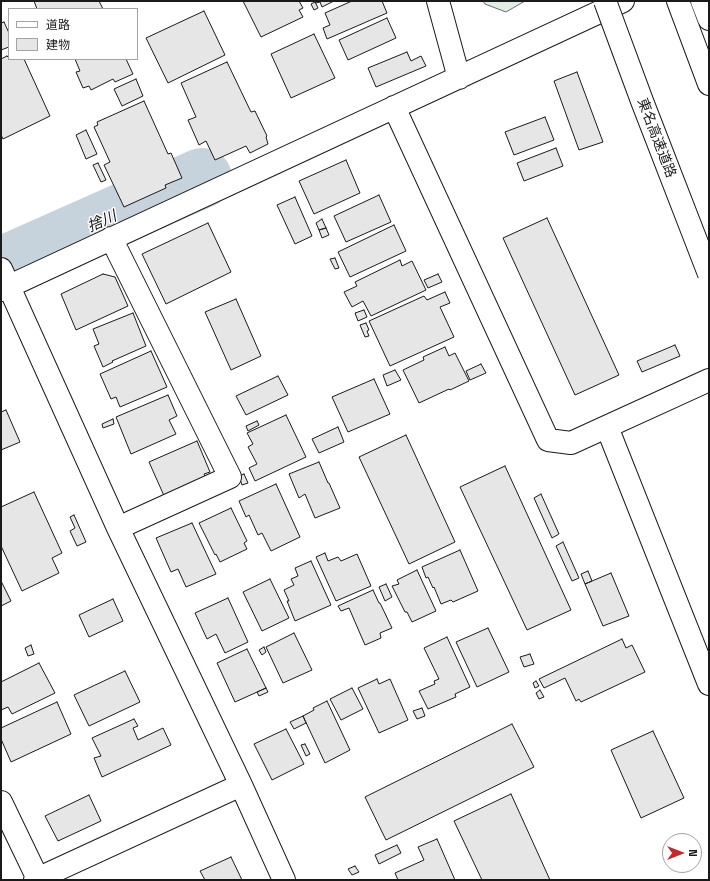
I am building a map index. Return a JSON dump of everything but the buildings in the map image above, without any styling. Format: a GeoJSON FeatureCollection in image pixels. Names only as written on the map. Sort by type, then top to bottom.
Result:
{"type":"FeatureCollection","features":[{"type":"Feature","properties":{"kind":"main road"},"geometry":{"type":"LineString","coordinates":[[438,1],[459,78]]}},
{"type":"Feature","properties":{"kind":"main road","name":"東名高速道路"},"geometry":{"type":"LineString","coordinates":[[605,1],[709,274]]}},
{"type":"Feature","properties":{"kind":"main road"},"geometry":{"type":"LineString","coordinates":[[284,880],[241,785],[118,528],[4,282],[111,238],[623,1]]}},
{"type":"Feature","properties":{"kind":"main road"},"geometry":{"type":"LineString","coordinates":[[678,1],[709,84]]}},
{"type":"Feature","properties":{"kind":"main road"},"geometry":{"type":"LineString","coordinates":[[702,1],[709,19]]}},
{"type":"Feature","properties":{"kind":"main road"},"geometry":{"type":"LineString","coordinates":[[394,107],[548,440],[571,443],[709,380]]}},
{"type":"Feature","properties":{"kind":"main road"},"geometry":{"type":"LineString","coordinates":[[111,238],[230,477],[118,528]]}},
{"type":"Feature","properties":{"kind":"main road"},"geometry":{"type":"LineString","coordinates":[[607,427],[709,684]]}},
{"type":"Feature","properties":{"kind":"main road"},"geometry":{"type":"LineString","coordinates":[[1,802],[37,879],[241,785]]}},
{"type":"Feature","properties":{"kind":"green space"},"geometry":{"type":"Polygon","coordinates":[[[483,1],[525,1],[506,12],[485,4],[483,1]]]}},
{"type":"Feature","properties":{"kind":"waterway","name":"捨川"},"geometry":{"type":"LineString","coordinates":[[1,267],[202,178]]}}]}
